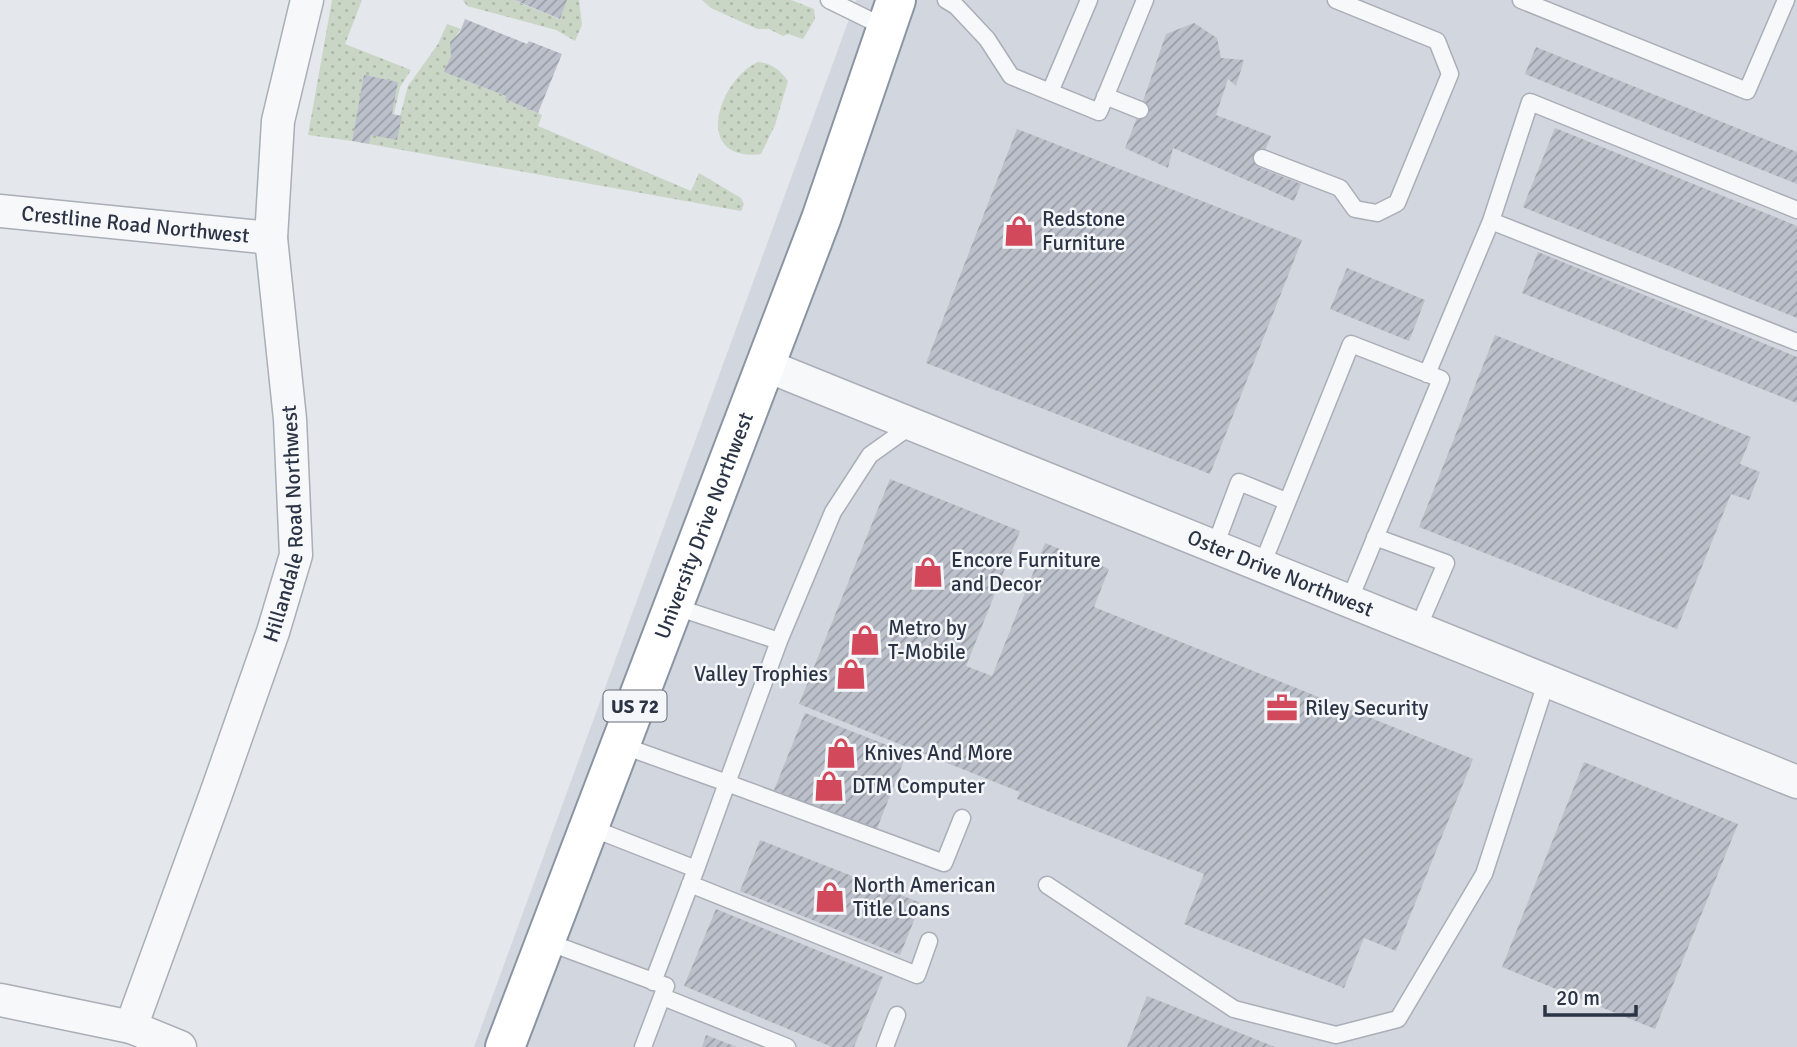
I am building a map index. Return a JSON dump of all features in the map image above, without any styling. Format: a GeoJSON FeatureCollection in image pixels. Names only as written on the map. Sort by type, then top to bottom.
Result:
{"type":"FeatureCollection","features":[{"type":"Feature","properties":{"kind":"highway","name":"University Drive Northwest"},"geometry":{"type":"LineString","coordinates":[[505,1047],[821,219],[891,14]]}},
{"type":"Feature","properties":{"kind":"street","name":"Hillandale Road Northwest"},"geometry":{"type":"LineString","coordinates":[[131,1027],[216,794],[296,555],[290,419],[271,238],[278,121],[307,0]]}},
{"type":"Feature","properties":{"kind":"street","name":"Crestline Road Northwest"},"geometry":{"type":"LineString","coordinates":[[0,211],[271,238]]}},
{"type":"Feature","properties":{"kind":"street","name":"Oster Drive Northwest"},"geometry":{"type":"LineString","coordinates":[[765,365],[1797,782]]}},
{"type":"Feature","properties":{"kind":"street"},"geometry":{"type":"LineString","coordinates":[[0,1000],[131,1027],[180,1047]]}},
{"type":"Feature","properties":{"kind":"lane"},"geometry":{"type":"LineString","coordinates":[[829,0],[891,14]]}},
{"type":"Feature","properties":{"kind":"lane"},"geometry":{"type":"LineString","coordinates":[[946,0],[956,6],[987,39],[1011,76],[1098,112],[1145,0]]}},
{"type":"Feature","properties":{"kind":"lane"},"geometry":{"type":"LineString","coordinates":[[1050,92],[1089,0]]}},
{"type":"Feature","properties":{"kind":"lane"},"geometry":{"type":"LineString","coordinates":[[1262,158],[1340,188],[1355,209],[1377,213],[1397,203],[1450,74],[1437,41],[1336,0]]}},
{"type":"Feature","properties":{"kind":"lane"},"geometry":{"type":"LineString","coordinates":[[1521,0],[1747,92],[1786,0]]}},
{"type":"Feature","properties":{"kind":"lane"},"geometry":{"type":"LineString","coordinates":[[1105,96],[1140,110]]}},
{"type":"Feature","properties":{"kind":"lane"},"geometry":{"type":"LineString","coordinates":[[1427,374],[1491,221],[1530,102],[1797,210]]}},
{"type":"Feature","properties":{"kind":"lane"},"geometry":{"type":"LineString","coordinates":[[1491,221],[1797,342]]}},
{"type":"Feature","properties":{"kind":"lane"},"geometry":{"type":"LineString","coordinates":[[1262,565],[1351,344],[1441,379],[1349,601]]}},
{"type":"Feature","properties":{"kind":"lane"},"geometry":{"type":"LineString","coordinates":[[653,982],[779,641],[833,512],[870,455],[912,425]]}},
{"type":"Feature","properties":{"kind":"lane"},"geometry":{"type":"LineString","coordinates":[[1215,546],[1239,482],[1286,501]]}},
{"type":"Feature","properties":{"kind":"lane"},"geometry":{"type":"LineString","coordinates":[[1375,537],[1446,563],[1418,628]]}},
{"type":"Feature","properties":{"kind":"lane"},"geometry":{"type":"LineString","coordinates":[[673,606],[779,641]]}},
{"type":"Feature","properties":{"kind":"lane"},"geometry":{"type":"LineString","coordinates":[[1047,886],[1234,1009],[1336,1035],[1398,1019],[1484,874],[1547,680]]}},
{"type":"Feature","properties":{"kind":"lane"},"geometry":{"type":"LineString","coordinates":[[621,745],[944,863],[962,818]]}},
{"type":"Feature","properties":{"kind":"lane"},"geometry":{"type":"LineString","coordinates":[[589,827],[916,975],[929,941]]}},
{"type":"Feature","properties":{"kind":"lane"},"geometry":{"type":"LineString","coordinates":[[545,941],[666,986],[643,1047]]}},
{"type":"Feature","properties":{"kind":"lane"},"geometry":{"type":"LineString","coordinates":[[663,997],[786,1047]]}},
{"type":"Feature","properties":{"kind":"lane"},"geometry":{"type":"LineString","coordinates":[[885,1047],[897,1015]]}},
{"type":"Feature","properties":{"kind":"shaded area"},"geometry":{"type":"Polygon","coordinates":[[[856,0],[1797,0],[1797,1047],[474,1047],[856,0]]]}},
{"type":"Feature","properties":{"kind":"green space"},"geometry":{"type":"Polygon","coordinates":[[[332,0],[362,0],[345,44],[411,70],[400,87],[394,114],[398,82],[365,76],[352,141],[308,135],[332,0]]]}},
{"type":"Feature","properties":{"kind":"green space"},"geometry":{"type":"Polygon","coordinates":[[[463,0],[513,0],[559,19],[567,0],[579,0],[582,25],[575,41],[556,30],[467,6],[463,0]]]}},
{"type":"Feature","properties":{"kind":"green space"},"geometry":{"type":"Polygon","coordinates":[[[702,0],[791,0],[814,9],[815,19],[803,39],[788,34],[783,36],[769,29],[758,29],[744,23],[711,8],[702,0]]]}},
{"type":"Feature","properties":{"kind":"green space"},"geometry":{"type":"Polygon","coordinates":[[[447,24],[461,29],[451,42],[451,56],[445,72],[506,96],[505,99],[542,115],[538,126],[691,191],[699,173],[741,198],[744,204],[741,211],[369,144],[371,135],[401,116],[408,86],[438,44],[447,24]]]}},
{"type":"Feature","properties":{"kind":"green space"},"geometry":{"type":"Polygon","coordinates":[[[758,62],[775,68],[788,81],[775,125],[761,154],[739,153],[726,145],[719,133],[719,117],[723,101],[732,85],[744,71],[758,62]]]}},
{"type":"Feature","properties":{"kind":"building"},"geometry":{"type":"Polygon","coordinates":[[[514,0],[567,0],[560,19],[514,0]]]}},
{"type":"Feature","properties":{"kind":"building"},"geometry":{"type":"Polygon","coordinates":[[[465,19],[527,44],[529,41],[562,54],[538,113],[505,99],[506,96],[444,72],[451,56],[450,42],[460,32],[465,19]]]}},
{"type":"Feature","properties":{"kind":"building"},"geometry":{"type":"Polygon","coordinates":[[[1194,23],[1217,38],[1221,58],[1244,60],[1236,86],[1228,79],[1216,115],[1271,136],[1258,167],[1301,184],[1294,201],[1173,148],[1168,168],[1125,148],[1166,34],[1194,23]]]}},
{"type":"Feature","properties":{"kind":"building"},"geometry":{"type":"Polygon","coordinates":[[[1536,47],[1797,152],[1797,184],[1525,74],[1536,47]]]}},
{"type":"Feature","properties":{"kind":"building"},"geometry":{"type":"Polygon","coordinates":[[[364,75],[398,82],[392,114],[402,116],[397,140],[371,135],[369,144],[352,141],[364,75]]]}},
{"type":"Feature","properties":{"kind":"building"},"geometry":{"type":"Polygon","coordinates":[[[1555,128],[1797,226],[1797,318],[1523,207],[1555,128]]]}},
{"type":"Feature","properties":{"kind":"building"},"geometry":{"type":"Polygon","coordinates":[[[1017,129],[1302,240],[1210,474],[926,363],[1017,129]]]}},
{"type":"Feature","properties":{"kind":"building"},"geometry":{"type":"Polygon","coordinates":[[[1538,252],[1797,357],[1797,403],[1522,293],[1538,252]]]}},
{"type":"Feature","properties":{"kind":"building"},"geometry":{"type":"Polygon","coordinates":[[[1347,268],[1425,300],[1409,341],[1330,309],[1347,268]]]}},
{"type":"Feature","properties":{"kind":"building"},"geometry":{"type":"Polygon","coordinates":[[[1495,335],[1751,437],[1740,464],[1760,472],[1749,500],[1731,494],[1677,629],[1419,527],[1495,335]]]}},
{"type":"Feature","properties":{"kind":"building"},"geometry":{"type":"Polygon","coordinates":[[[890,479],[1020,531],[966,666],[992,676],[1045,543],[1109,569],[1094,607],[1473,759],[1396,951],[1364,938],[1344,988],[1184,924],[1204,874],[1017,799],[1020,792],[799,704],[890,479]]]}},
{"type":"Feature","properties":{"kind":"building"},"geometry":{"type":"Polygon","coordinates":[[[805,713],[907,753],[876,831],[774,790],[805,713]]]}},
{"type":"Feature","properties":{"kind":"building"},"geometry":{"type":"Polygon","coordinates":[[[1584,762],[1738,824],[1655,1029],[1502,967],[1584,762]]]}},
{"type":"Feature","properties":{"kind":"building","name":"North American Title Loans"},"geometry":{"type":"Polygon","coordinates":[[[760,840],[921,903],[900,955],[740,891],[760,840]]]}},
{"type":"Feature","properties":{"kind":"building"},"geometry":{"type":"Polygon","coordinates":[[[716,909],[883,977],[854,1047],[832,1047],[684,986],[716,909]]]}},
{"type":"Feature","properties":{"kind":"building"},"geometry":{"type":"Polygon","coordinates":[[[1147,996],[1275,1047],[1127,1047],[1147,996]]]}},
{"type":"Feature","properties":{"kind":"building"},"geometry":{"type":"Polygon","coordinates":[[[706,1035],[737,1047],[702,1047],[706,1035]]]}},
{"type":"Feature","properties":{"kind":"place","name":"Redstone Furniture"},"geometry":{"type":"Point","coordinates":[1019,231]}},
{"type":"Feature","properties":{"kind":"place","name":"Encore Furniture and Decor"},"geometry":{"type":"Point","coordinates":[928,572]}},
{"type":"Feature","properties":{"kind":"place","name":"Metro by T-Mobile"},"geometry":{"type":"Point","coordinates":[865,640]}},
{"type":"Feature","properties":{"kind":"place","name":"Valley Trophies"},"geometry":{"type":"Point","coordinates":[851,674]}},
{"type":"Feature","properties":{"kind":"place","name":"Riley Security"},"geometry":{"type":"Point","coordinates":[1282,708]}},
{"type":"Feature","properties":{"kind":"place","name":"Knives And More"},"geometry":{"type":"Point","coordinates":[841,753]}},
{"type":"Feature","properties":{"kind":"place","name":"DTM Computer"},"geometry":{"type":"Point","coordinates":[829,786]}},
{"type":"Feature","properties":{"kind":"place","name":"North American Title Loans"},"geometry":{"type":"Point","coordinates":[830,897]}}]}
